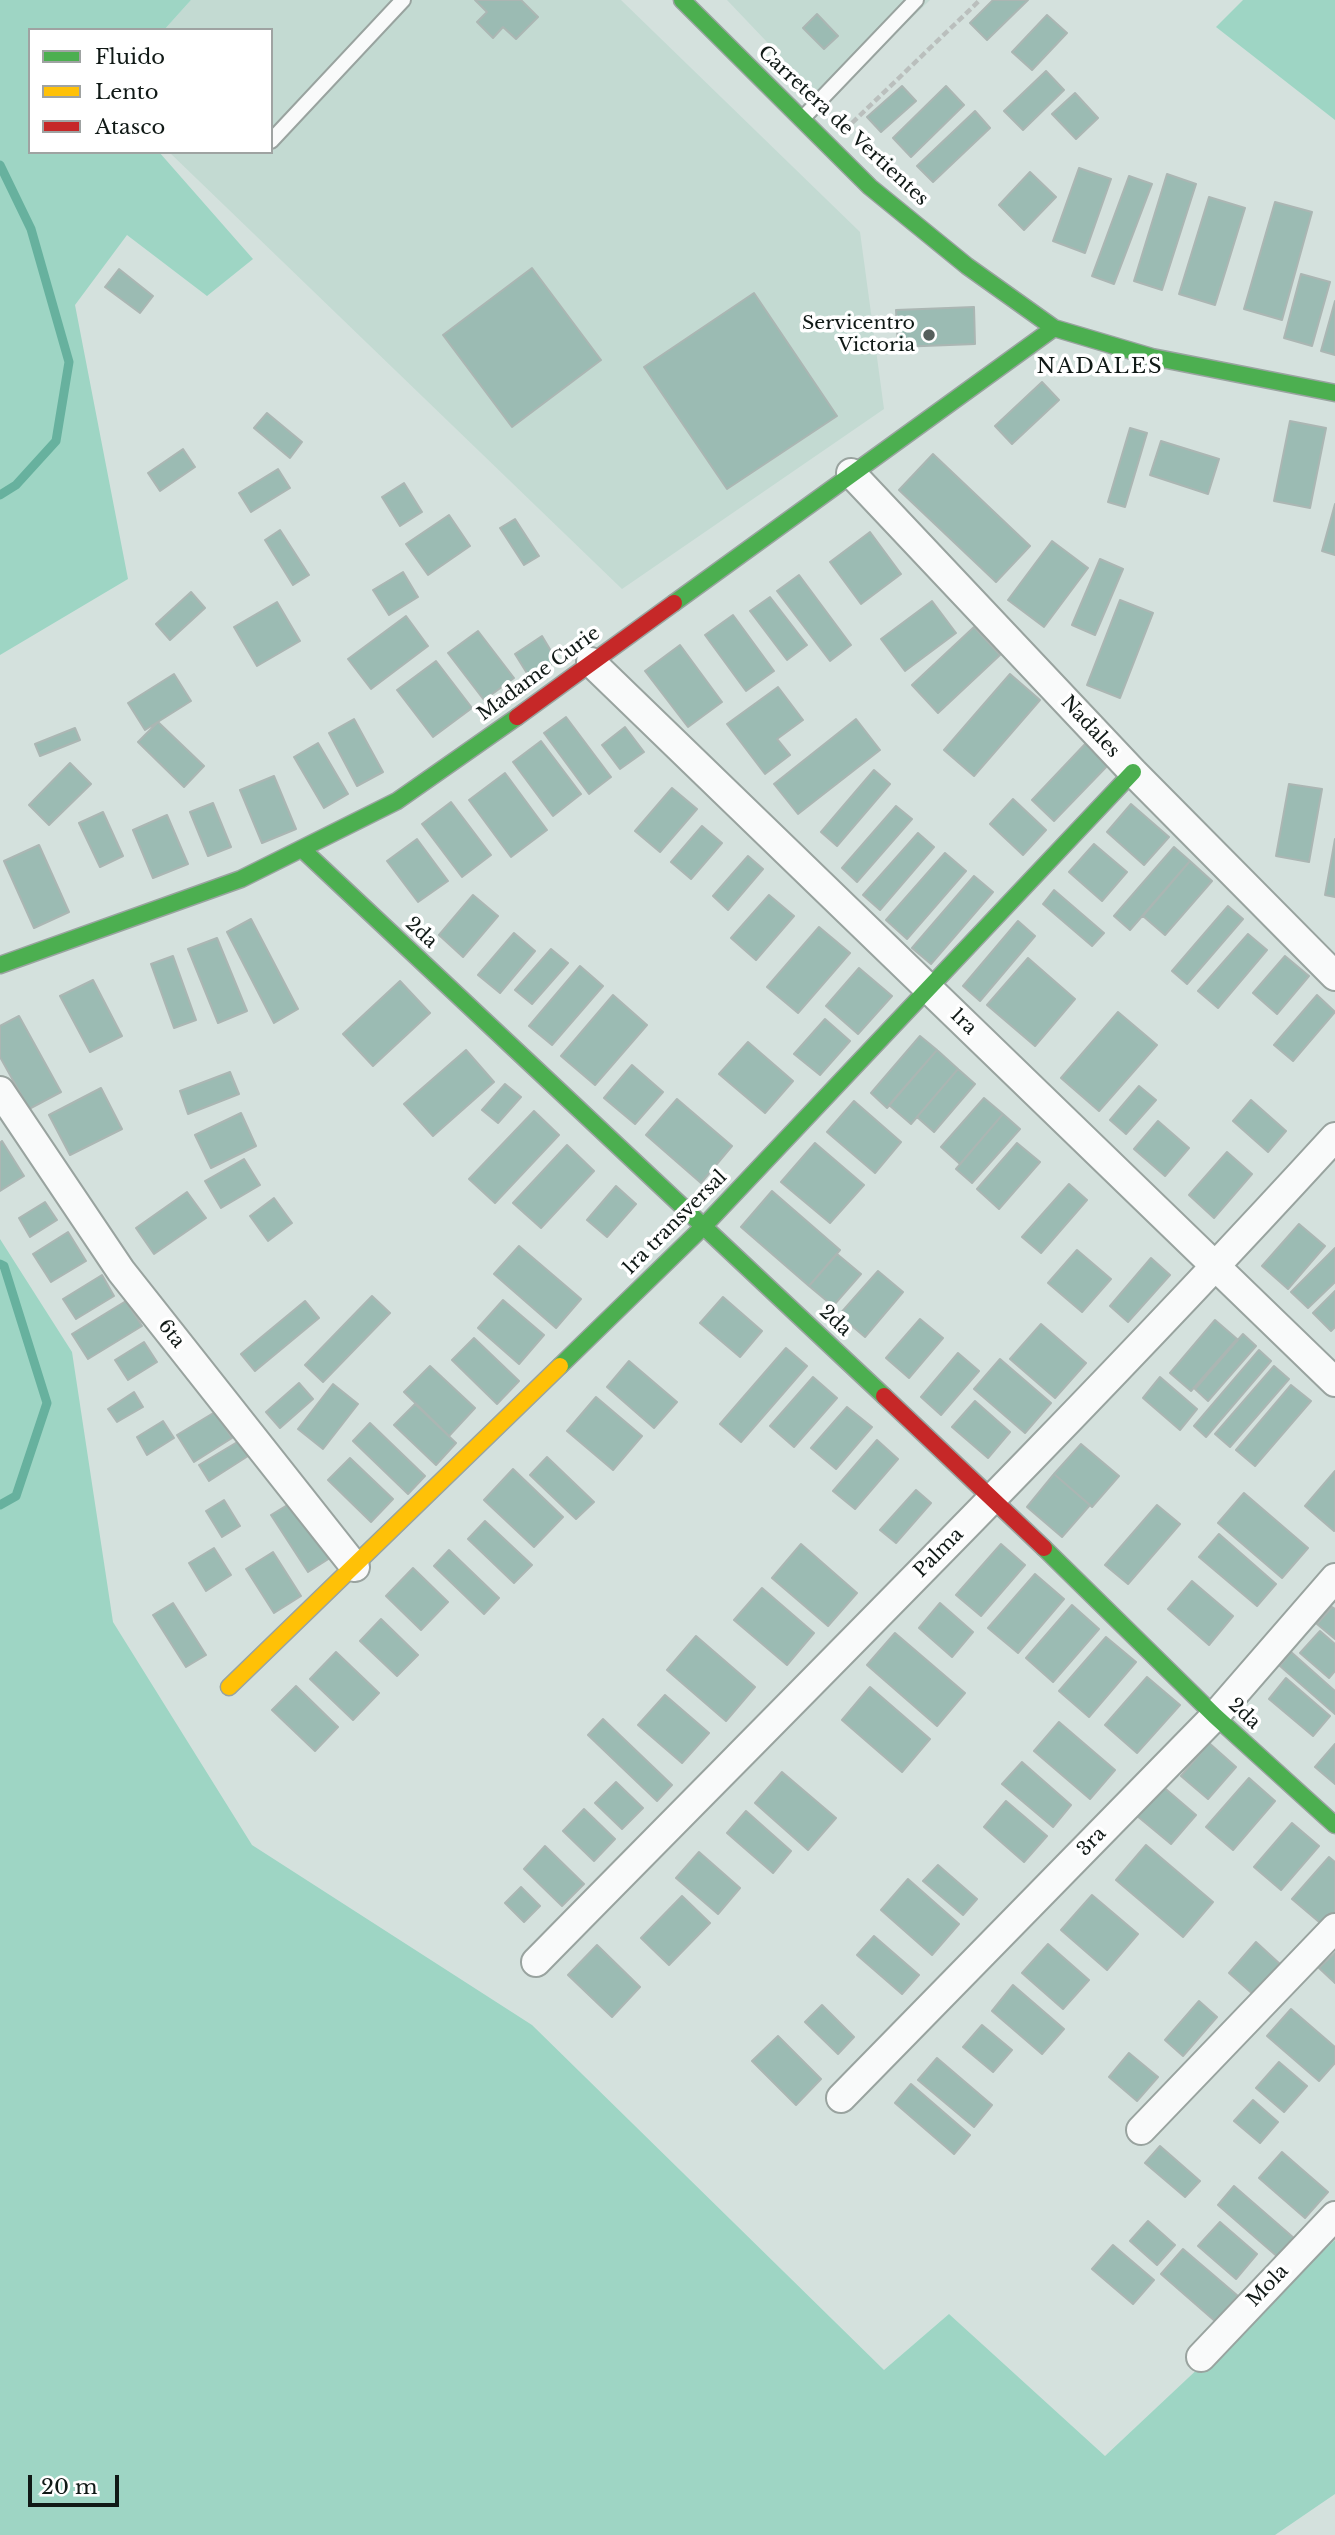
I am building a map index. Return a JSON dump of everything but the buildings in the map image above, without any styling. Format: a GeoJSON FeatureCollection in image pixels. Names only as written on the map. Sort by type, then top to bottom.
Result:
{"type":"FeatureCollection","features":[{"type":"Feature","properties":{"kind":"street","name":"Carretera de Vertientes"},"geometry":{"type":"LineString","coordinates":[[682,0],[870,187],[967,266],[1055,328],[1152,357],[1335,393]]}},
{"type":"Feature","properties":{"kind":"street","name":"Madame Curie"},"geometry":{"type":"LineString","coordinates":[[0,965],[241,879],[397,801],[1055,328]]}},
{"type":"Feature","properties":{"kind":"street","name":"Nadales"},"geometry":{"type":"LineString","coordinates":[[851,473],[1133,772],[1335,976]]}},
{"type":"Feature","properties":{"kind":"street","name":"1ra"},"geometry":{"type":"LineString","coordinates":[[591,663],[1335,1382]]}},
{"type":"Feature","properties":{"kind":"street","name":"1ra transversal"},"geometry":{"type":"LineString","coordinates":[[229,1687],[703,1227],[930,990],[1133,772]]}},
{"type":"Feature","properties":{"kind":"street","name":"2da"},"geometry":{"type":"LineString","coordinates":[[303,850],[993,1498],[1215,1716],[1335,1825]]}},
{"type":"Feature","properties":{"kind":"street","name":"6ta"},"geometry":{"type":"LineString","coordinates":[[0,1091],[121,1271],[355,1567]]}},
{"type":"Feature","properties":{"kind":"street","name":"Palma"},"geometry":{"type":"LineString","coordinates":[[536,1962],[993,1498],[1216,1267],[1335,1137]]}},
{"type":"Feature","properties":{"kind":"street","name":"3ra"},"geometry":{"type":"LineString","coordinates":[[841,2098],[1215,1716],[1335,1578]]}},
{"type":"Feature","properties":{"kind":"street"},"geometry":{"type":"LineString","coordinates":[[1140,2130],[1335,1928]]}},
{"type":"Feature","properties":{"kind":"street","name":"Mola"},"geometry":{"type":"LineString","coordinates":[[1201,2357],[1335,2216]]}},
{"type":"Feature","properties":{"kind":"lane"},"geometry":{"type":"LineString","coordinates":[[273,139],[403,0]]}},
{"type":"Feature","properties":{"kind":"lane"},"geometry":{"type":"LineString","coordinates":[[801,120],[916,0]]}},
{"type":"Feature","properties":{"kind":"path"},"geometry":{"type":"LineString","coordinates":[[828,146],[980,0]]}},
{"type":"Feature","properties":{"kind":"shaded area"},"geometry":{"type":"Polygon","coordinates":[[[191,0],[621,0],[860,232],[884,409],[622,589],[171,154],[273,154],[273,28],[166,28],[191,0]]]}},
{"type":"Feature","properties":{"kind":"shaded area"},"geometry":{"type":"Polygon","coordinates":[[[727,0],[930,0],[825,103],[727,0]]]}},
{"type":"Feature","properties":{"kind":"green space"},"geometry":{"type":"Polygon","coordinates":[[[0,0],[191,0],[166,28],[28,28],[28,154],[161,154],[253,259],[207,296],[127,235],[75,305],[128,579],[0,655],[0,0]]]}},
{"type":"Feature","properties":{"kind":"green space"},"geometry":{"type":"Polygon","coordinates":[[[1243,0],[1335,0],[1335,120],[1216,27],[1243,0]]]}},
{"type":"Feature","properties":{"kind":"green space"},"geometry":{"type":"Polygon","coordinates":[[[0,1239],[72,1352],[113,1622],[252,1845],[532,2025],[884,2370],[949,2314],[1105,2456],[1335,2240],[1335,2494],[1275,2535],[0,2535],[0,1239]]]}},
{"type":"Feature","properties":{"kind":"waterway"},"geometry":{"type":"LineString","coordinates":[[0,165],[31,229],[69,362],[56,441],[16,485],[0,495]]}},
{"type":"Feature","properties":{"kind":"waterway"},"geometry":{"type":"LineString","coordinates":[[0,1264],[4,1266],[47,1403],[16,1496],[0,1505]]}},
{"type":"Feature","properties":{"kind":"traffic: fast"},"geometry":{"type":"LineString","coordinates":[[682,0],[870,187],[967,266],[1054,328],[1152,357],[1335,393]]}},
{"type":"Feature","properties":{"kind":"traffic: fast"},"geometry":{"type":"LineString","coordinates":[[674,603],[1054,328]]}},
{"type":"Feature","properties":{"kind":"traffic: fast"},"geometry":{"type":"LineString","coordinates":[[0,965],[241,879],[397,801],[517,717]]}},
{"type":"Feature","properties":{"kind":"traffic: fast"},"geometry":{"type":"LineString","coordinates":[[560,1366],[703,1227],[1133,772]]}},
{"type":"Feature","properties":{"kind":"traffic: fast"},"geometry":{"type":"LineString","coordinates":[[303,850],[884,1396]]}},
{"type":"Feature","properties":{"kind":"traffic: fast"},"geometry":{"type":"LineString","coordinates":[[1044,1548],[1215,1716],[1335,1825]]}},
{"type":"Feature","properties":{"kind":"traffic: slow"},"geometry":{"type":"LineString","coordinates":[[229,1687],[560,1366]]}},
{"type":"Feature","properties":{"kind":"traffic: jam"},"geometry":{"type":"LineString","coordinates":[[517,717],[674,603]]}},
{"type":"Feature","properties":{"kind":"traffic: jam"},"geometry":{"type":"LineString","coordinates":[[884,1396],[1044,1548]]}},
{"type":"Feature","properties":{"kind":"place","name":"Servicentro Victoria"},"geometry":{"type":"Point","coordinates":[929,335]}},
{"type":"Feature","properties":{"kind":"district","name":"NADALES"},"geometry":{"type":"Point","coordinates":[1100,367]}}]}
